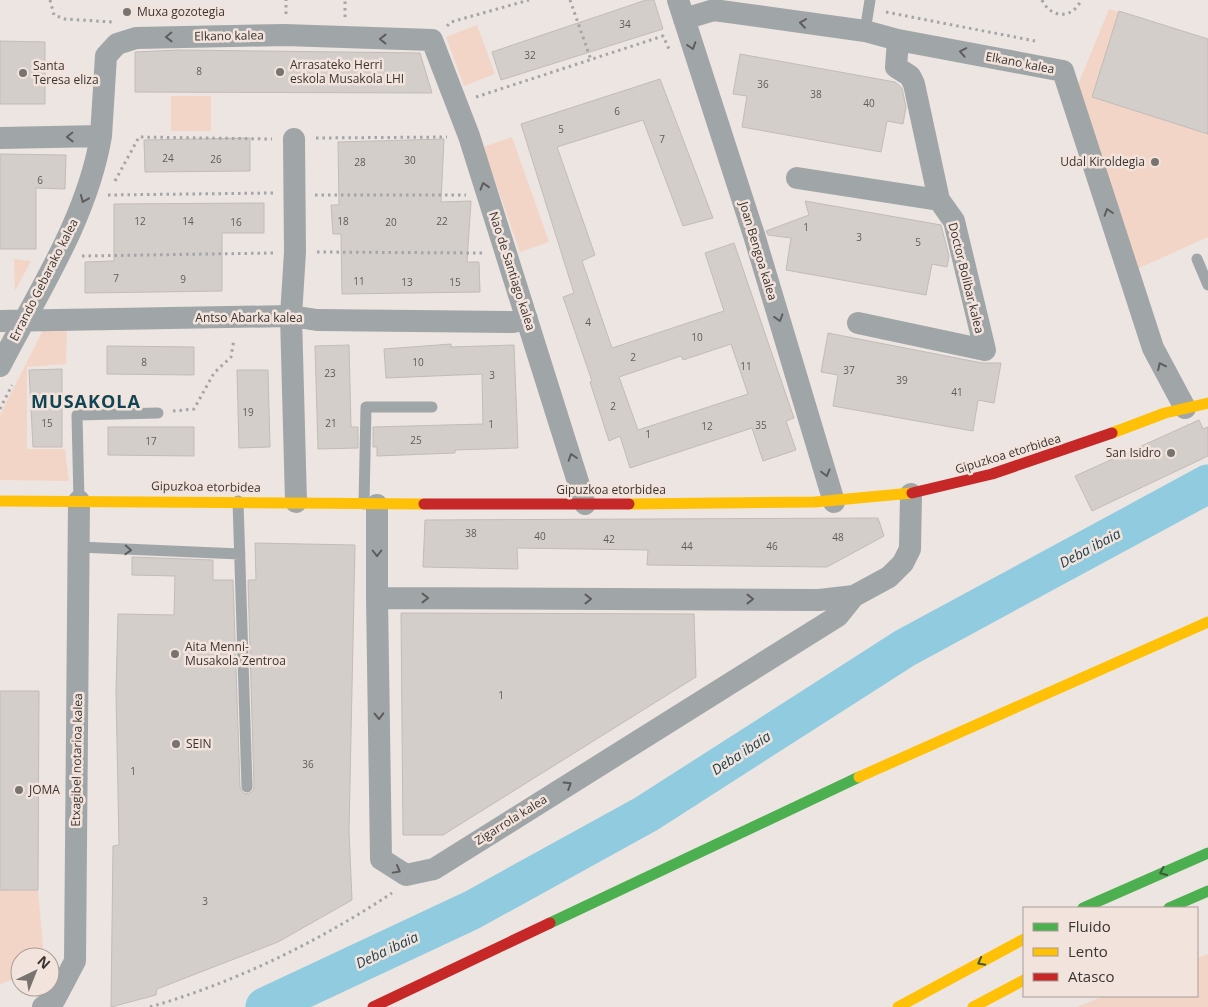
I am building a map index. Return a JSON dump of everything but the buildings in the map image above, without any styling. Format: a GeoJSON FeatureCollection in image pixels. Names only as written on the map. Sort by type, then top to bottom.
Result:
{"type":"FeatureCollection","features":[{"type":"Feature","properties":{"kind":"main road","name":"Gipuzkoa etorbidea"},"geometry":{"type":"LineString","coordinates":[[0,501],[371,504],[834,502],[911,494],[1006,471],[1185,408],[1208,404]]}},
{"type":"Feature","properties":{"kind":"main road"},"geometry":{"type":"LineString","coordinates":[[373,1007],[871,771],[1208,622]]}},
{"type":"Feature","properties":{"kind":"main road"},"geometry":{"type":"LineString","coordinates":[[1086,907],[1208,853]]}},
{"type":"Feature","properties":{"kind":"main road"},"geometry":{"type":"LineString","coordinates":[[1171,907],[1208,891]]}},
{"type":"Feature","properties":{"kind":"main road"},"geometry":{"type":"LineString","coordinates":[[898,1007],[1023,940]]}},
{"type":"Feature","properties":{"kind":"main road"},"geometry":{"type":"LineString","coordinates":[[973,1007],[1023,981]]}},
{"type":"Feature","properties":{"kind":"street","name":"Elkano kalea"},"geometry":{"type":"LineString","coordinates":[[688,8],[865,31],[898,40],[1063,71],[1153,348],[1185,408]]}},
{"type":"Feature","properties":{"kind":"street","name":"Joan Bengoa kalea"},"geometry":{"type":"LineString","coordinates":[[688,8],[834,502]]}},
{"type":"Feature","properties":{"kind":"street","name":"Elkano kalea"},"geometry":{"type":"LineString","coordinates":[[102,136],[106,56],[117,44],[136,38],[285,35],[432,40]]}},
{"type":"Feature","properties":{"kind":"street","name":"Nao de Santiago kalea"},"geometry":{"type":"LineString","coordinates":[[432,40],[456,103],[487,195],[585,504]]}},
{"type":"Feature","properties":{"kind":"street","name":"Doctor Bolibar kalea"},"geometry":{"type":"LineString","coordinates":[[858,323],[984,350],[954,221],[939,200],[914,84],[910,76],[896,67],[898,40]]}},
{"type":"Feature","properties":{"kind":"street"},"geometry":{"type":"LineString","coordinates":[[0,138],[102,136]]}},
{"type":"Feature","properties":{"kind":"street","name":"Errando Gebarako kalea"},"geometry":{"type":"LineString","coordinates":[[7,374],[24,320],[60,253],[86,195],[97,161],[102,136]]}},
{"type":"Feature","properties":{"kind":"street"},"geometry":{"type":"LineString","coordinates":[[294,139],[295,252],[291,316],[296,502]]}},
{"type":"Feature","properties":{"kind":"street"},"geometry":{"type":"LineString","coordinates":[[797,178],[939,200]]}},
{"type":"Feature","properties":{"kind":"street","name":"Antso Abarka kalea"},"geometry":{"type":"LineString","coordinates":[[0,321],[291,316],[317,320],[514,322],[527,319]]}},
{"type":"Feature","properties":{"kind":"street","name":"Zigarrola kalea"},"geometry":{"type":"LineString","coordinates":[[376,598],[819,600],[854,596],[889,577],[903,563],[910,549],[911,494]]}},
{"type":"Feature","properties":{"kind":"street","name":"Etxagibel notarioa kalea"},"geometry":{"type":"LineString","coordinates":[[43,1007],[55,999],[75,961],[79,501]]}},
{"type":"Feature","properties":{"kind":"street","name":"Zigarrola kalea"},"geometry":{"type":"LineString","coordinates":[[371,504],[376,598],[381,859],[406,875],[426,872],[442,864],[838,616],[854,596]]}},
{"type":"Feature","properties":{"kind":"lane"},"geometry":{"type":"LineString","coordinates":[[865,31],[870,0]]}},
{"type":"Feature","properties":{"kind":"lane"},"geometry":{"type":"LineString","coordinates":[[1197,259],[1208,285]]}},
{"type":"Feature","properties":{"kind":"lane"},"geometry":{"type":"LineString","coordinates":[[371,504],[366,407],[432,407]]}},
{"type":"Feature","properties":{"kind":"lane"},"geometry":{"type":"LineString","coordinates":[[79,501],[77,415],[158,413]]}},
{"type":"Feature","properties":{"kind":"lane"},"geometry":{"type":"LineString","coordinates":[[238,502],[247,787]]}},
{"type":"Feature","properties":{"kind":"lane"},"geometry":{"type":"LineString","coordinates":[[79,547],[240,554]]}},
{"type":"Feature","properties":{"kind":"path"},"geometry":{"type":"LineString","coordinates":[[50,0],[54,14],[64,19]]}},
{"type":"Feature","properties":{"kind":"path"},"geometry":{"type":"LineString","coordinates":[[345,0],[345,22]]}},
{"type":"Feature","properties":{"kind":"path"},"geometry":{"type":"LineString","coordinates":[[432,40],[451,22],[529,0]]}},
{"type":"Feature","properties":{"kind":"path"},"geometry":{"type":"LineString","coordinates":[[570,0],[590,60]]}},
{"type":"Feature","properties":{"kind":"path"},"geometry":{"type":"LineString","coordinates":[[1042,0],[1049,11],[1062,15],[1074,11],[1081,0]]}},
{"type":"Feature","properties":{"kind":"path"},"geometry":{"type":"LineString","coordinates":[[456,103],[663,36],[670,53]]}},
{"type":"Feature","properties":{"kind":"path"},"geometry":{"type":"LineString","coordinates":[[102,204],[139,136],[294,139],[452,137],[449,129]]}},
{"type":"Feature","properties":{"kind":"path"},"geometry":{"type":"LineString","coordinates":[[107,195],[278,193]]}},
{"type":"Feature","properties":{"kind":"path"},"geometry":{"type":"LineString","coordinates":[[310,194],[487,195]]}},
{"type":"Feature","properties":{"kind":"path"},"geometry":{"type":"LineString","coordinates":[[158,413],[194,409],[214,373],[231,356],[238,317]]}},
{"type":"Feature","properties":{"kind":"path"},"geometry":{"type":"LineString","coordinates":[[0,409],[7,374]]}},
{"type":"Feature","properties":{"kind":"path"},"geometry":{"type":"LineString","coordinates":[[150,1007],[183,997],[285,955],[356,917],[399,888]]}},
{"type":"Feature","properties":{"kind":"shaded area","name":"Udal Kiroldegia"},"geometry":{"type":"Polygon","coordinates":[[[1109,9],[1208,40],[1208,237],[1137,269],[1077,87],[1109,9]]]}},
{"type":"Feature","properties":{"kind":"shaded area"},"geometry":{"type":"Polygon","coordinates":[[[477,25],[495,74],[464,86],[446,37],[477,25]]]}},
{"type":"Feature","properties":{"kind":"shaded area"},"geometry":{"type":"Polygon","coordinates":[[[171,96],[211,96],[211,131],[171,131],[171,96]]]}},
{"type":"Feature","properties":{"kind":"shaded area"},"geometry":{"type":"Polygon","coordinates":[[[512,137],[549,242],[520,252],[483,147],[512,137]]]}},
{"type":"Feature","properties":{"kind":"shaded area"},"geometry":{"type":"Polygon","coordinates":[[[14,259],[31,261],[15,291],[14,259]]]}},
{"type":"Feature","properties":{"kind":"shaded area"},"geometry":{"type":"Polygon","coordinates":[[[44,328],[67,330],[66,364],[27,367],[27,449],[65,449],[69,481],[0,480],[0,415],[44,328]]]}},
{"type":"Feature","properties":{"kind":"shaded area"},"geometry":{"type":"Polygon","coordinates":[[[0,890],[38,890],[43,947],[10,947],[10,980],[0,984],[0,890]]]}},
{"type":"Feature","properties":{"kind":"shaded area"},"geometry":{"type":"Polygon","coordinates":[[[1208,954],[1208,1007],[1077,1007],[1102,997],[1198,997],[1198,958],[1208,954]]]}},
{"type":"Feature","properties":{"kind":"waterway","name":"Deba ibaia"},"geometry":{"type":"LineString","coordinates":[[265,1007],[472,910],[646,814],[905,648],[1208,484]]}},
{"type":"Feature","properties":{"kind":"traffic: fast"},"geometry":{"type":"LineString","coordinates":[[550,923],[859,777]]}},
{"type":"Feature","properties":{"kind":"traffic: fast"},"geometry":{"type":"LineString","coordinates":[[1085,907],[1208,853]]}},
{"type":"Feature","properties":{"kind":"traffic: fast"},"geometry":{"type":"LineString","coordinates":[[1171,907],[1208,891]]}},
{"type":"Feature","properties":{"kind":"traffic: slow"},"geometry":{"type":"LineString","coordinates":[[1112,433],[1165,413],[1208,403]]}},
{"type":"Feature","properties":{"kind":"traffic: slow"},"geometry":{"type":"LineString","coordinates":[[629,504],[815,502],[912,493]]}},
{"type":"Feature","properties":{"kind":"traffic: slow"},"geometry":{"type":"LineString","coordinates":[[0,501],[424,504]]}},
{"type":"Feature","properties":{"kind":"traffic: slow"},"geometry":{"type":"LineString","coordinates":[[859,777],[1208,622]]}},
{"type":"Feature","properties":{"kind":"traffic: slow"},"geometry":{"type":"LineString","coordinates":[[898,1007],[1023,940]]}},
{"type":"Feature","properties":{"kind":"traffic: slow"},"geometry":{"type":"LineString","coordinates":[[973,1007],[1023,981]]}},
{"type":"Feature","properties":{"kind":"traffic: jam"},"geometry":{"type":"LineString","coordinates":[[912,493],[992,474],[1112,433]]}},
{"type":"Feature","properties":{"kind":"traffic: jam"},"geometry":{"type":"LineString","coordinates":[[424,504],[629,504]]}},
{"type":"Feature","properties":{"kind":"traffic: jam"},"geometry":{"type":"LineString","coordinates":[[373,1007],[550,923]]}},
{"type":"Feature","properties":{"kind":"place","name":"Muxa gozotegia"},"geometry":{"type":"Point","coordinates":[127,12]}},
{"type":"Feature","properties":{"kind":"place","name":"Arrasateko Herri eskola Musakola LHI"},"geometry":{"type":"Point","coordinates":[280,72]}},
{"type":"Feature","properties":{"kind":"place","name":"Santa Teresa eliza"},"geometry":{"type":"Point","coordinates":[23,73]}},
{"type":"Feature","properties":{"kind":"place","name":"Udal Kiroldegia"},"geometry":{"type":"Point","coordinates":[1155,162]}},
{"type":"Feature","properties":{"kind":"place","name":"San Isidro"},"geometry":{"type":"Point","coordinates":[1171,453]}},
{"type":"Feature","properties":{"kind":"place","name":"Aita Menni- Musakola Zentroa"},"geometry":{"type":"Point","coordinates":[175,654]}},
{"type":"Feature","properties":{"kind":"place","name":"SEIN"},"geometry":{"type":"Point","coordinates":[176,744]}},
{"type":"Feature","properties":{"kind":"place","name":"JOMA"},"geometry":{"type":"Point","coordinates":[19,790]}},
{"type":"Feature","properties":{"kind":"district","name":"MUSAKOLA"},"geometry":{"type":"Point","coordinates":[86,402]}}]}
